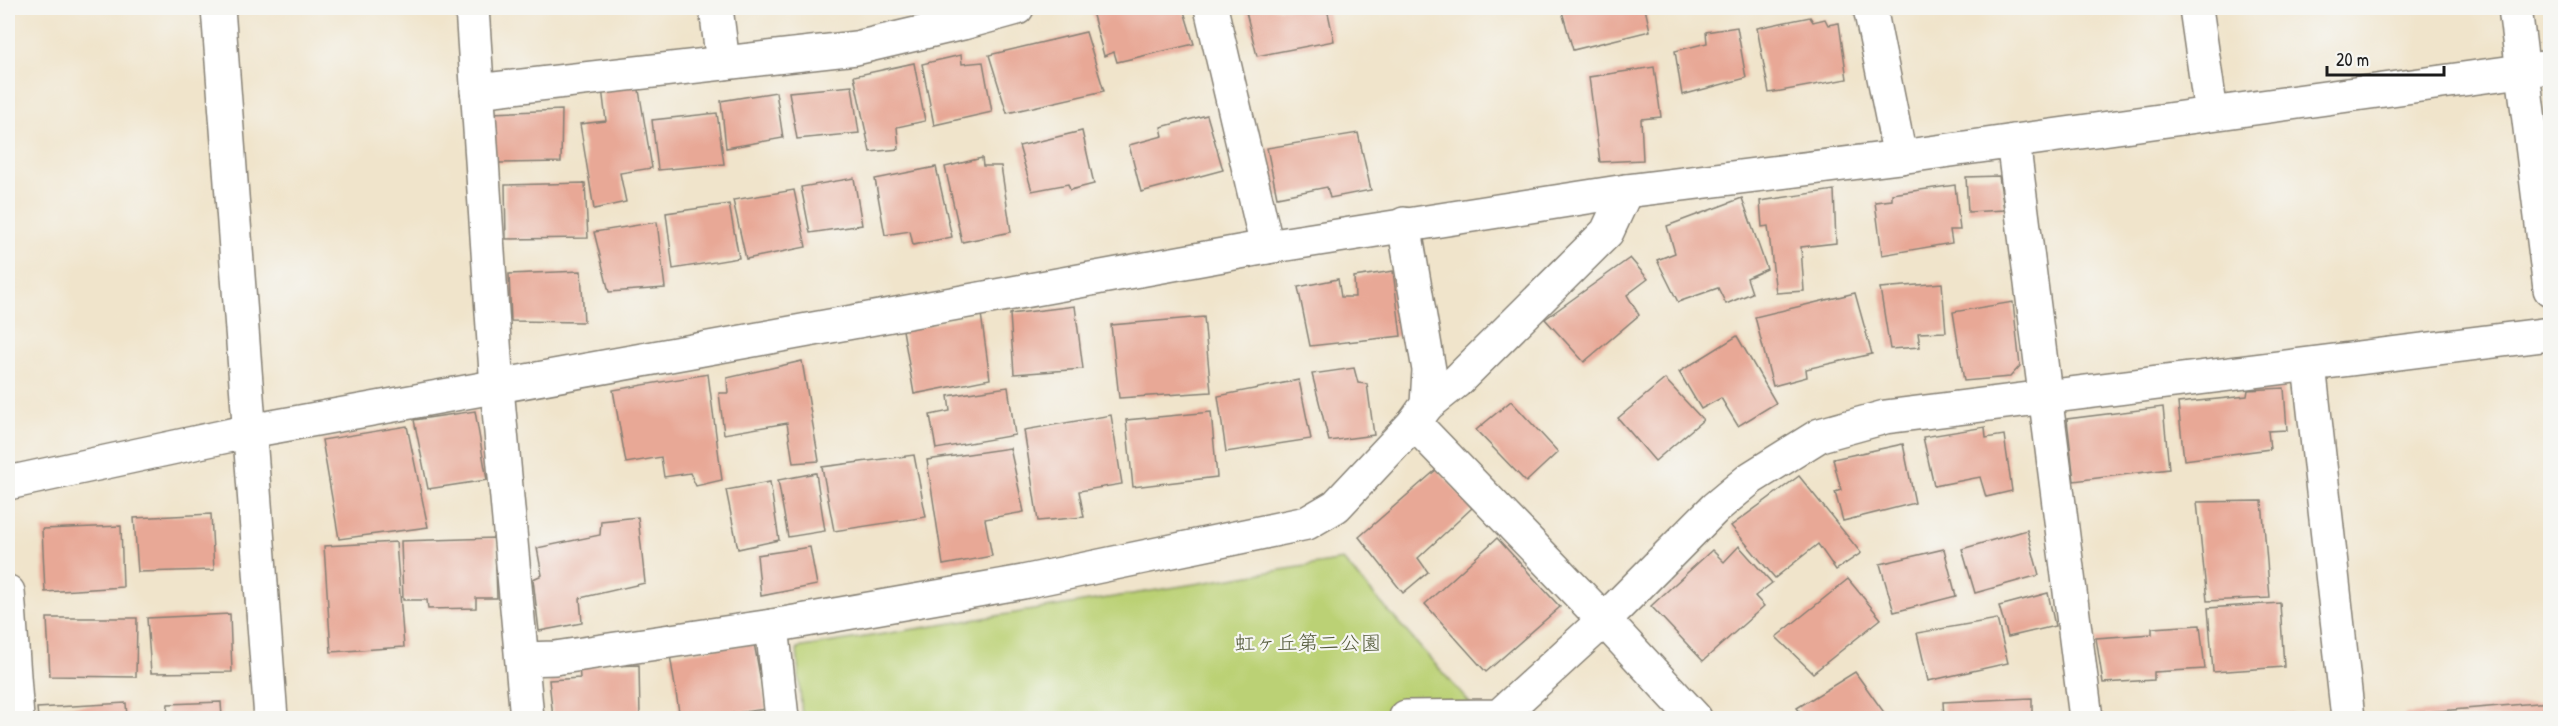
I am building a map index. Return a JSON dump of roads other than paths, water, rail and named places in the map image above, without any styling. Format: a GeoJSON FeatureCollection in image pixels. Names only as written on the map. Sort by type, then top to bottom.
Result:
{"type":"FeatureCollection","features":[{"type":"Feature","properties":{"kind":"street"},"geometry":{"type":"LineString","coordinates":[[218,8],[271,718]]}},
{"type":"Feature","properties":{"kind":"street"},"geometry":{"type":"LineString","coordinates":[[472,8],[497,388],[527,718]]}},
{"type":"Feature","properties":{"kind":"street"},"geometry":{"type":"LineString","coordinates":[[716,8],[723,63]]}},
{"type":"Feature","properties":{"kind":"street"},"geometry":{"type":"LineString","coordinates":[[477,92],[856,48],[961,15],[1017,8]]}},
{"type":"Feature","properties":{"kind":"street"},"geometry":{"type":"LineString","coordinates":[[1211,8],[1267,246]]}},
{"type":"Feature","properties":{"kind":"street"},"geometry":{"type":"LineString","coordinates":[[1870,8],[1900,157]]}},
{"type":"Feature","properties":{"kind":"street"},"geometry":{"type":"LineString","coordinates":[[2196,8],[2211,113]]}},
{"type":"Feature","properties":{"kind":"street"},"geometry":{"type":"LineString","coordinates":[[2515,8],[2537,69],[2550,289]]}},
{"type":"Feature","properties":{"kind":"street"},"geometry":{"type":"LineString","coordinates":[[8,483],[250,431],[497,388],[1267,246],[1626,191],[1900,157],[2537,69]]}},
{"type":"Feature","properties":{"kind":"street"},"geometry":{"type":"LineString","coordinates":[[2013,141],[2086,718]]}},
{"type":"Feature","properties":{"kind":"street"},"geometry":{"type":"LineString","coordinates":[[523,659],[555,658],[772,626],[1023,582],[1307,523],[1336,506],[1421,414],[1607,232],[1626,191]]}},
{"type":"Feature","properties":{"kind":"street"},"geometry":{"type":"LineString","coordinates":[[1404,224],[1429,370],[1421,414]]}},
{"type":"Feature","properties":{"kind":"street"},"geometry":{"type":"LineString","coordinates":[[1406,717],[1499,716],[1604,620],[1715,508],[1751,478],[1820,435],[1885,417],[2550,334]]}},
{"type":"Feature","properties":{"kind":"street"},"geometry":{"type":"LineString","coordinates":[[2309,365],[2348,718]]}},
{"type":"Feature","properties":{"kind":"street"},"geometry":{"type":"LineString","coordinates":[[1421,414],[1604,620],[1695,718]]}},
{"type":"Feature","properties":{"kind":"street"},"geometry":{"type":"LineString","coordinates":[[8,592],[17,718]]}},
{"type":"Feature","properties":{"kind":"street"},"geometry":{"type":"LineString","coordinates":[[772,626],[782,718]]}},
{"type":"Feature","properties":{"kind":"park label","name":"虹ヶ丘第二公園"},"geometry":{"type":"Point","coordinates":[1308,643]}}]}
